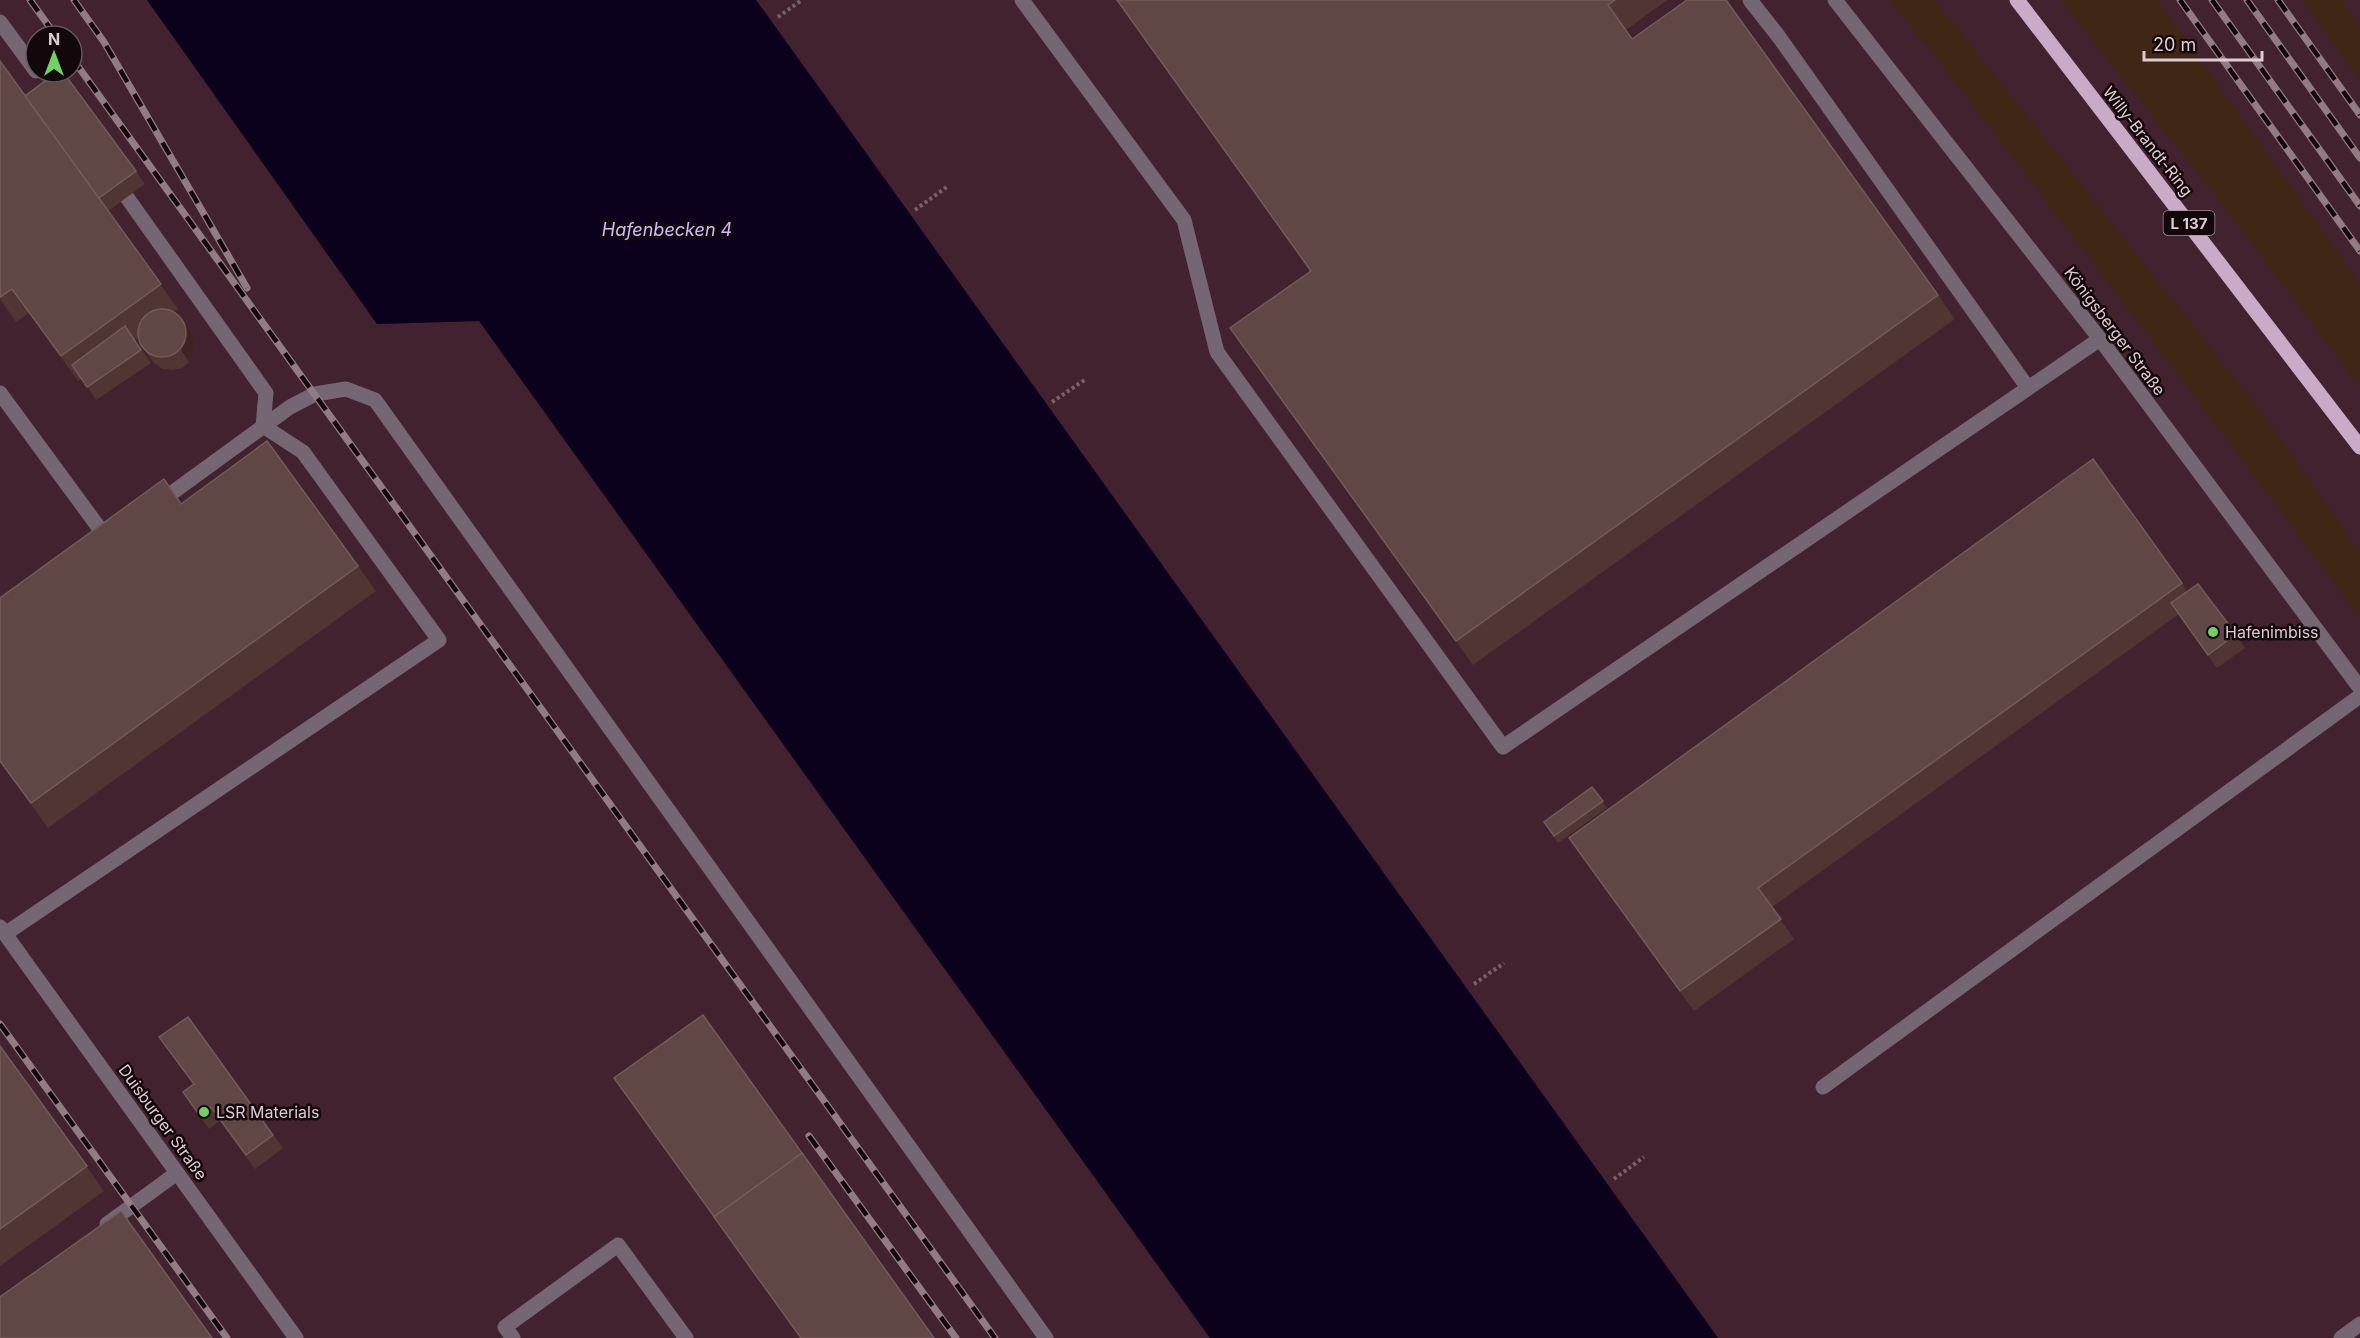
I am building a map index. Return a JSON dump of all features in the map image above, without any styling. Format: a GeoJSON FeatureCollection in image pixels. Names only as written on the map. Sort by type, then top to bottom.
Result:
{"type":"FeatureCollection","features":[{"type":"Feature","properties":{"kind":"main road","name":"Willy-Brandt-Ring"},"geometry":{"type":"LineString","coordinates":[[2017,0],[2360,447]]}},
{"type":"Feature","properties":{"kind":"street"},"geometry":{"type":"LineString","coordinates":[[1022,0],[1184,220],[1217,352],[1503,747],[2100,339]]}},
{"type":"Feature","properties":{"kind":"street"},"geometry":{"type":"LineString","coordinates":[[1750,0],[1779,37],[2028,388]]}},
{"type":"Feature","properties":{"kind":"street","name":"Königsberger Straße"},"geometry":{"type":"LineString","coordinates":[[1835,0],[2100,339],[2360,688]]}},
{"type":"Feature","properties":{"kind":"street"},"geometry":{"type":"LineString","coordinates":[[0,22],[24,55]]}},
{"type":"Feature","properties":{"kind":"street"},"geometry":{"type":"LineString","coordinates":[[126,196],[266,393],[263,426]]}},
{"type":"Feature","properties":{"kind":"street"},"geometry":{"type":"LineString","coordinates":[[144,513],[290,406],[315,394],[346,389],[375,400],[1046,1338]]}},
{"type":"Feature","properties":{"kind":"street"},"geometry":{"type":"LineString","coordinates":[[0,393],[108,540]]}},
{"type":"Feature","properties":{"kind":"street"},"geometry":{"type":"LineString","coordinates":[[3,931],[439,640],[303,452],[263,426]]}},
{"type":"Feature","properties":{"kind":"street"},"geometry":{"type":"LineString","coordinates":[[1823,1087],[2360,696]]}},
{"type":"Feature","properties":{"kind":"street","name":"Duisburger Straße"},"geometry":{"type":"LineString","coordinates":[[3,931],[296,1338]]}},
{"type":"Feature","properties":{"kind":"street"},"geometry":{"type":"LineString","coordinates":[[93,1234],[177,1173]]}},
{"type":"Feature","properties":{"kind":"street"},"geometry":{"type":"LineString","coordinates":[[513,1338],[505,1327],[618,1245],[686,1338]]}},
{"type":"Feature","properties":{"kind":"street"},"geometry":{"type":"LineString","coordinates":[[2341,1338],[2360,1324]]}},
{"type":"Feature","properties":{"kind":"path"},"geometry":{"type":"LineString","coordinates":[[778,17],[802,0]]}},
{"type":"Feature","properties":{"kind":"path"},"geometry":{"type":"LineString","coordinates":[[915,210],[948,186]]}},
{"type":"Feature","properties":{"kind":"path"},"geometry":{"type":"LineString","coordinates":[[1052,402],[1086,379]]}},
{"type":"Feature","properties":{"kind":"path"},"geometry":{"type":"LineString","coordinates":[[1474,984],[1504,963]]}},
{"type":"Feature","properties":{"kind":"path"},"geometry":{"type":"LineString","coordinates":[[1614,1179],[1644,1157]]}},
{"type":"Feature","properties":{"kind":"shaded area"},"geometry":{"type":"Polygon","coordinates":[[[0,0],[147,0],[377,324],[479,321],[1210,1338],[0,1338],[0,0]]]}},
{"type":"Feature","properties":{"kind":"shaded area"},"geometry":{"type":"Polygon","coordinates":[[[756,0],[2360,0],[2360,1338],[1718,1338],[756,0]]]}},
{"type":"Feature","properties":{"kind":"shaded area"},"geometry":{"type":"Polygon","coordinates":[[[1889,0],[1935,0],[2258,407],[2360,552],[2360,619],[2222,433],[1986,123],[1889,0]]]}},
{"type":"Feature","properties":{"kind":"shaded area"},"geometry":{"type":"Polygon","coordinates":[[[2060,0],[2157,0],[2360,283],[2360,387],[2214,194],[2060,0]]]}},
{"type":"Feature","properties":{"kind":"shaded area"},"geometry":{"type":"Polygon","coordinates":[[[2302,0],[2341,0],[2360,27],[2360,81],[2302,0]]]}},
{"type":"Feature","properties":{"kind":"water","name":"Hafenbecken 4"},"geometry":{"type":"Polygon","coordinates":[[[147,0],[756,0],[1718,1338],[1210,1338],[479,321],[377,324],[147,0]]]}},
{"type":"Feature","properties":{"kind":"building"},"geometry":{"type":"Polygon","coordinates":[[[1117,0],[1615,0],[1608,5],[1632,39],[1687,0],[1726,0],[1938,295],[1456,641],[1230,328],[1311,271],[1117,0]]]}},
{"type":"Feature","properties":{"kind":"building"},"geometry":{"type":"Polygon","coordinates":[[[0,61],[161,284],[61,356],[12,289],[0,297],[0,61]]]}},
{"type":"Feature","properties":{"kind":"building"},"geometry":{"type":"Polygon","coordinates":[[[41,84],[72,84],[136,171],[99,198],[25,96],[41,84]]]}},
{"type":"Feature","properties":{"kind":"building"},"geometry":{"type":"Polygon","coordinates":[[[162,309],[179,316],[186,333],[179,350],[162,357],[145,350],[138,333],[145,316],[162,309]]]}},
{"type":"Feature","properties":{"kind":"building"},"geometry":{"type":"Polygon","coordinates":[[[125,326],[141,350],[87,387],[72,365],[125,326]]]}},
{"type":"Feature","properties":{"kind":"building"},"geometry":{"type":"Polygon","coordinates":[[[267,441],[358,566],[31,803],[0,761],[0,598],[164,479],[181,504],[267,441]]]}},
{"type":"Feature","properties":{"kind":"building"},"geometry":{"type":"Polygon","coordinates":[[[2093,459],[2182,583],[1758,888],[1781,919],[1680,991],[1569,838],[2093,459]]]}},
{"type":"Feature","properties":{"kind":"building","name":"Hafenimbiss"},"geometry":{"type":"Polygon","coordinates":[[[2198,584],[2236,634],[2208,655],[2171,603],[2198,584]]]}},
{"type":"Feature","properties":{"kind":"building"},"geometry":{"type":"Polygon","coordinates":[[[1592,787],[1603,801],[1554,836],[1544,822],[1592,787]]]}},
{"type":"Feature","properties":{"kind":"building"},"geometry":{"type":"Polygon","coordinates":[[[703,1015],[802,1153],[714,1217],[614,1078],[703,1015]]]}},
{"type":"Feature","properties":{"kind":"building"},"geometry":{"type":"Polygon","coordinates":[[[188,1017],[273,1135],[246,1155],[211,1107],[200,1116],[183,1092],[194,1084],[159,1037],[188,1017]]]}},
{"type":"Feature","properties":{"kind":"building"},"geometry":{"type":"Polygon","coordinates":[[[0,1046],[87,1166],[0,1229],[0,1046]]]}},
{"type":"Feature","properties":{"kind":"building"},"geometry":{"type":"Polygon","coordinates":[[[802,1153],[934,1338],[801,1338],[714,1217],[802,1153]]]}},
{"type":"Feature","properties":{"kind":"building"},"geometry":{"type":"Polygon","coordinates":[[[121,1211],[212,1338],[0,1338],[0,1297],[121,1211]]]}},
{"type":"Feature","properties":{"kind":"railway"},"geometry":{"type":"LineString","coordinates":[[30,0],[47,24]]}},
{"type":"Feature","properties":{"kind":"railway"},"geometry":{"type":"LineString","coordinates":[[74,0],[104,42],[247,288]]}},
{"type":"Feature","properties":{"kind":"railway"},"geometry":{"type":"LineString","coordinates":[[2180,0],[2360,251]]}},
{"type":"Feature","properties":{"kind":"railway"},"geometry":{"type":"LineString","coordinates":[[2212,0],[2360,206]]}},
{"type":"Feature","properties":{"kind":"railway"},"geometry":{"type":"LineString","coordinates":[[2247,0],[2360,158]]}},
{"type":"Feature","properties":{"kind":"railway"},"geometry":{"type":"LineString","coordinates":[[2278,0],[2360,115]]}},
{"type":"Feature","properties":{"kind":"railway"},"geometry":{"type":"LineString","coordinates":[[84,75],[995,1338]]}},
{"type":"Feature","properties":{"kind":"railway"},"geometry":{"type":"LineString","coordinates":[[0,1024],[227,1338]]}},
{"type":"Feature","properties":{"kind":"railway"},"geometry":{"type":"LineString","coordinates":[[809,1136],[956,1338]]}},
{"type":"Feature","properties":{"kind":"place","name":"Hafenimbiss"},"geometry":{"type":"Point","coordinates":[2213,632]}},
{"type":"Feature","properties":{"kind":"place","name":"LSR Materials"},"geometry":{"type":"Point","coordinates":[204,1112]}}]}
